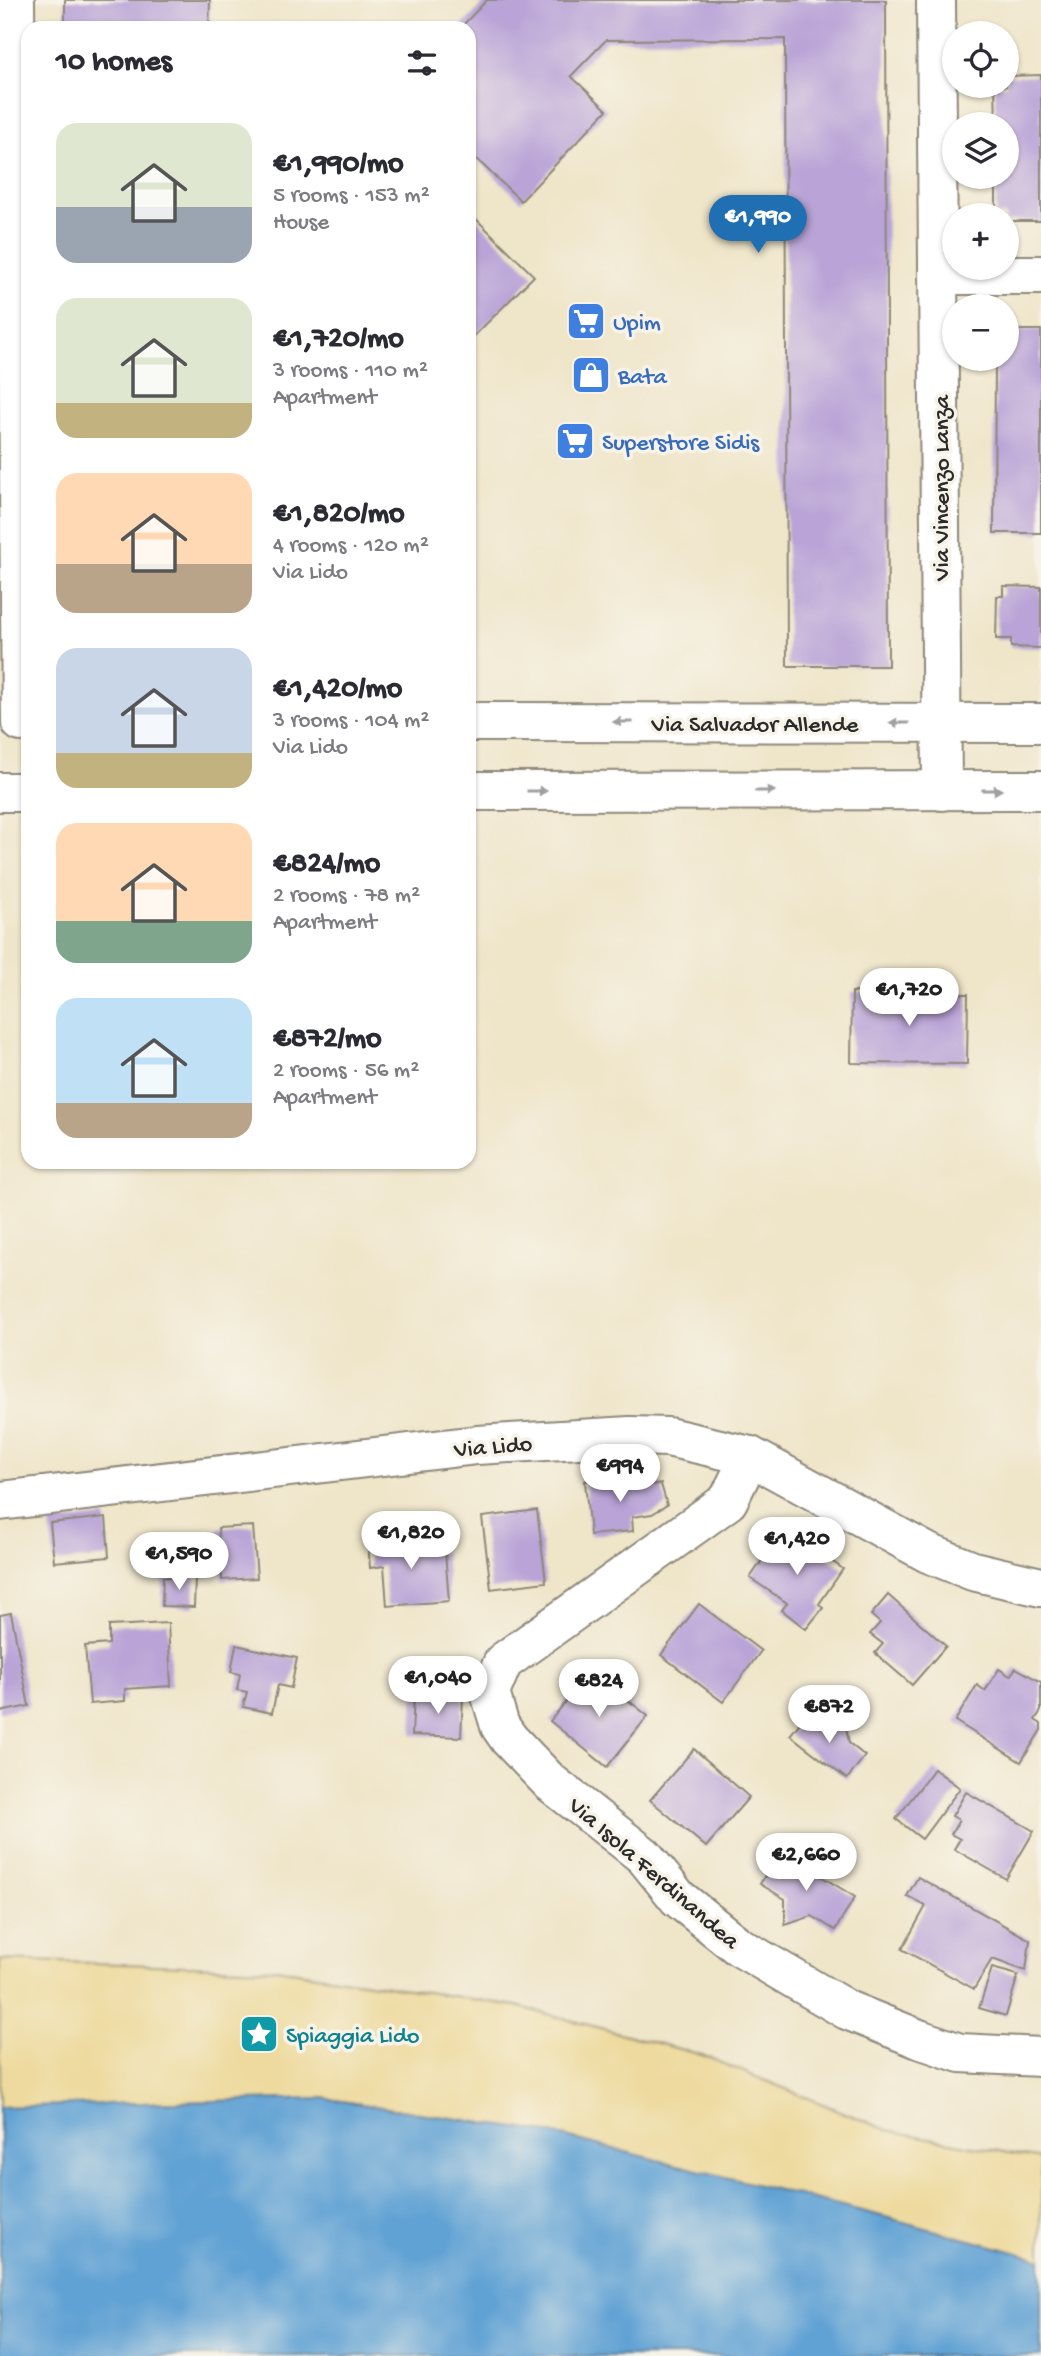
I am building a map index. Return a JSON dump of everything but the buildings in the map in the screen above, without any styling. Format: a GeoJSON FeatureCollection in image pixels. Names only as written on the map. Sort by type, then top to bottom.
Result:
{"type":"FeatureCollection","features":[{"type":"Feature","properties":{"kind":"street"},"geometry":{"type":"LineString","coordinates":[[15,0],[16,722]]}},
{"type":"Feature","properties":{"kind":"street","name":"Via Vincenzo Lanza"},"geometry":{"type":"LineString","coordinates":[[936,0],[942,790]]}},
{"type":"Feature","properties":{"kind":"street"},"geometry":{"type":"LineString","coordinates":[[938,275],[1041,275]]}},
{"type":"Feature","properties":{"kind":"street","name":"Via Salvador Allende"},"geometry":{"type":"LineString","coordinates":[[476,722],[1041,723]]}},
{"type":"Feature","properties":{"kind":"street"},"geometry":{"type":"LineString","coordinates":[[476,792],[1041,790]]}},
{"type":"Feature","properties":{"kind":"street"},"geometry":{"type":"LineString","coordinates":[[0,792],[21,792]]}},
{"type":"Feature","properties":{"kind":"street","name":"Via Lido"},"geometry":{"type":"LineString","coordinates":[[0,1501],[477,1445],[668,1437],[750,1456],[928,1553],[973,1571],[1041,1587]]}},
{"type":"Feature","properties":{"kind":"street","name":"Via Isola Ferdinandea"},"geometry":{"type":"LineString","coordinates":[[750,1456],[729,1501],[503,1662],[490,1693],[500,1726],[550,1782],[644,1856],[678,1898],[738,1946],[847,2010],[919,2039],[960,2053],[1041,2057]]}},
{"type":"Feature","properties":{"kind":"sand"},"geometry":{"type":"Polygon","coordinates":[[[0,1960],[278,1969],[517,2006],[702,2055],[887,2130],[1041,2159],[1041,2259],[554,2134],[323,2098],[0,2107],[0,1960]]]}},
{"type":"Feature","properties":{"kind":"water"},"geometry":{"type":"Polygon","coordinates":[[[323,2098],[554,2134],[1041,2259],[1041,2356],[0,2356],[0,2107],[323,2098]]]}},
{"type":"Feature","properties":{"kind":"place","name":"Upim"},"geometry":{"type":"Point","coordinates":[586,321]}},
{"type":"Feature","properties":{"kind":"place","name":"Bata"},"geometry":{"type":"Point","coordinates":[591,375]}},
{"type":"Feature","properties":{"kind":"place","name":"Superstore Sidis"},"geometry":{"type":"Point","coordinates":[575,441]}},
{"type":"Feature","properties":{"kind":"place","name":"Spiaggia Lido"},"geometry":{"type":"Point","coordinates":[259,2034]}}]}
